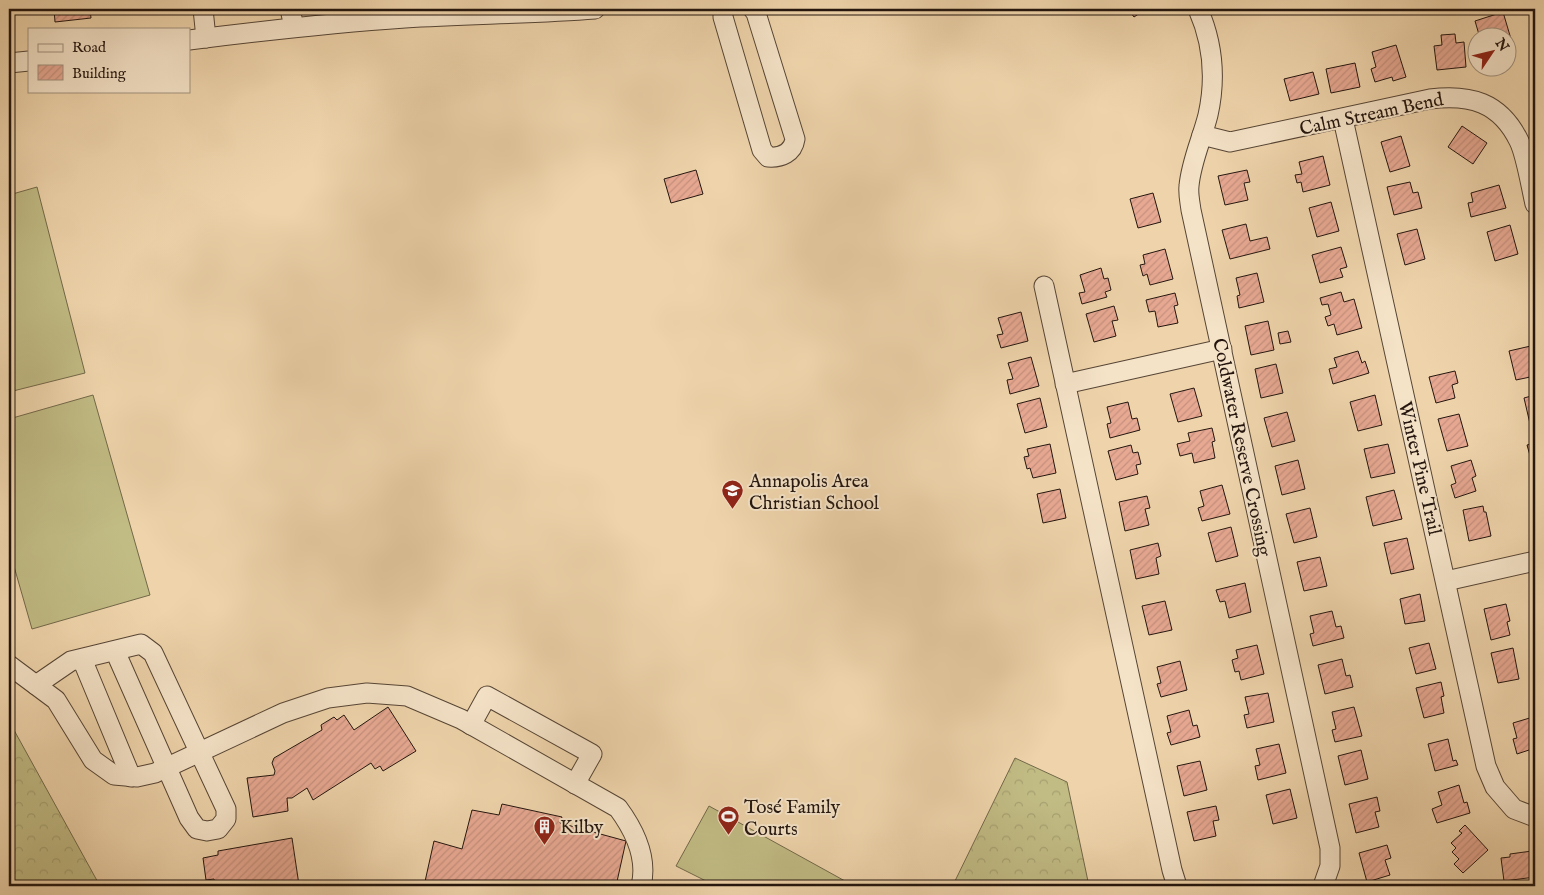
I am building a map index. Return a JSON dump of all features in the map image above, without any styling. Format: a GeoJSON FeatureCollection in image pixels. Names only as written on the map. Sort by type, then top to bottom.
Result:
{"type":"FeatureCollection","features":[{"type":"Feature","properties":{"kind":"street"},"geometry":{"type":"LineString","coordinates":[[203,9],[197,39],[292,18],[406,14],[550,13],[595,9]]}},
{"type":"Feature","properties":{"kind":"street"},"geometry":{"type":"LineString","coordinates":[[724,9],[723,17],[762,150],[768,157],[775,157],[790,152],[794,146],[795,139],[753,9]]}},
{"type":"Feature","properties":{"kind":"street","name":"Coldwater Reserve Crossing"},"geometry":{"type":"LineString","coordinates":[[1198,9],[1207,33],[1212,56],[1213,83],[1208,115],[1190,174],[1188,188],[1191,210],[1330,848],[1330,866],[1323,886]]}},
{"type":"Feature","properties":{"kind":"street"},"geometry":{"type":"LineString","coordinates":[[9,63],[28,61]]}},
{"type":"Feature","properties":{"kind":"street","name":"Calm Stream Bend"},"geometry":{"type":"LineString","coordinates":[[1202,135],[1230,142],[1430,99],[1450,96],[1473,100],[1490,107],[1511,128],[1520,142],[1535,204]]}},
{"type":"Feature","properties":{"kind":"street","name":"Winter Pine Trail"},"geometry":{"type":"LineString","coordinates":[[1343,119],[1486,766],[1495,786],[1514,809],[1535,817]]}},
{"type":"Feature","properties":{"kind":"street"},"geometry":{"type":"LineString","coordinates":[[1044,286],[1064,384],[1177,886]]}},
{"type":"Feature","properties":{"kind":"street"},"geometry":{"type":"LineString","coordinates":[[1064,384],[1222,349]]}},
{"type":"Feature","properties":{"kind":"street"},"geometry":{"type":"LineString","coordinates":[[1446,581],[1535,562]]}},
{"type":"Feature","properties":{"kind":"street"},"geometry":{"type":"LineString","coordinates":[[36,686],[71,661],[141,644],[153,653],[226,809],[226,819],[218,829],[206,831],[197,829],[189,818],[115,651]]}},
{"type":"Feature","properties":{"kind":"street"},"geometry":{"type":"LineString","coordinates":[[82,659],[131,777]]}},
{"type":"Feature","properties":{"kind":"street"},"geometry":{"type":"LineString","coordinates":[[9,665],[56,700],[93,760],[114,775],[131,777],[155,773],[283,713],[328,698],[366,693],[407,696],[461,719],[618,808],[630,825],[643,858],[642,886]]}},
{"type":"Feature","properties":{"kind":"street"},"geometry":{"type":"LineString","coordinates":[[471,725],[487,696],[592,754],[575,784]]}},
{"type":"Feature","properties":{"kind":"green space"},"geometry":{"type":"Polygon","coordinates":[[[37,187],[85,373],[9,392],[9,195],[37,187]]]}},
{"type":"Feature","properties":{"kind":"green space"},"geometry":{"type":"Polygon","coordinates":[[[93,395],[150,595],[32,629],[9,549],[9,419],[93,395]]]}},
{"type":"Feature","properties":{"kind":"green space"},"geometry":{"type":"Polygon","coordinates":[[[9,721],[100,886],[9,886],[9,721]]]}},
{"type":"Feature","properties":{"kind":"green space"},"geometry":{"type":"Polygon","coordinates":[[[1015,758],[1067,782],[1089,886],[947,886],[954,883],[1015,758]]]}},
{"type":"Feature","properties":{"kind":"green space","name":"Tosé Family Courts"},"geometry":{"type":"Polygon","coordinates":[[[709,806],[845,881],[842,886],[716,886],[676,866],[709,806]]]}},
{"type":"Feature","properties":{"kind":"building"},"geometry":{"type":"Polygon","coordinates":[[[54,9],[90,9],[91,18],[55,22],[54,9]]]}},
{"type":"Feature","properties":{"kind":"building"},"geometry":{"type":"Polygon","coordinates":[[[1128,9],[1146,9],[1134,17],[1128,9]]]}},
{"type":"Feature","properties":{"kind":"building"},"geometry":{"type":"Polygon","coordinates":[[[1503,12],[1508,28],[1477,28],[1475,21],[1503,12]]]}},
{"type":"Feature","properties":{"kind":"building"},"geometry":{"type":"Polygon","coordinates":[[[1455,34],[1456,43],[1464,42],[1466,67],[1437,70],[1434,46],[1442,45],[1441,35],[1455,34]]]}},
{"type":"Feature","properties":{"kind":"building"},"geometry":{"type":"Polygon","coordinates":[[[1396,45],[1406,77],[1393,81],[1392,77],[1375,82],[1371,69],[1376,67],[1372,52],[1396,45]]]}},
{"type":"Feature","properties":{"kind":"building"},"geometry":{"type":"Polygon","coordinates":[[[1355,63],[1360,87],[1331,93],[1326,69],[1355,63]]]}},
{"type":"Feature","properties":{"kind":"building"},"geometry":{"type":"Polygon","coordinates":[[[1313,72],[1319,94],[1290,101],[1284,79],[1313,72]]]}},
{"type":"Feature","properties":{"kind":"building"},"geometry":{"type":"Polygon","coordinates":[[[1462,126],[1487,143],[1473,164],[1448,147],[1462,126]]]}},
{"type":"Feature","properties":{"kind":"building"},"geometry":{"type":"Polygon","coordinates":[[[1401,136],[1410,166],[1390,172],[1381,142],[1401,136]]]}},
{"type":"Feature","properties":{"kind":"building"},"geometry":{"type":"Polygon","coordinates":[[[1323,156],[1330,185],[1303,192],[1301,182],[1297,183],[1295,175],[1302,174],[1299,162],[1323,156]]]}},
{"type":"Feature","properties":{"kind":"building"},"geometry":{"type":"Polygon","coordinates":[[[696,170],[703,194],[671,203],[664,179],[696,170]]]}},
{"type":"Feature","properties":{"kind":"building"},"geometry":{"type":"Polygon","coordinates":[[[1247,170],[1250,182],[1244,183],[1248,200],[1225,205],[1218,176],[1247,170]]]}},
{"type":"Feature","properties":{"kind":"building"},"geometry":{"type":"Polygon","coordinates":[[[1410,182],[1413,193],[1418,192],[1422,208],[1394,215],[1387,187],[1410,182]]]}},
{"type":"Feature","properties":{"kind":"building"},"geometry":{"type":"Polygon","coordinates":[[[1499,185],[1506,208],[1471,217],[1468,203],[1473,202],[1471,193],[1499,185]]]}},
{"type":"Feature","properties":{"kind":"building"},"geometry":{"type":"Polygon","coordinates":[[[1153,193],[1161,222],[1138,228],[1130,199],[1153,193]]]}},
{"type":"Feature","properties":{"kind":"building"},"geometry":{"type":"Polygon","coordinates":[[[1331,202],[1339,231],[1317,237],[1309,208],[1331,202]]]}},
{"type":"Feature","properties":{"kind":"building"},"geometry":{"type":"Polygon","coordinates":[[[1246,224],[1250,241],[1267,237],[1270,249],[1230,259],[1222,230],[1246,224]]]}},
{"type":"Feature","properties":{"kind":"building"},"geometry":{"type":"Polygon","coordinates":[[[1510,225],[1518,254],[1495,261],[1487,232],[1510,225]]]}},
{"type":"Feature","properties":{"kind":"building"},"geometry":{"type":"Polygon","coordinates":[[[1417,229],[1425,259],[1405,265],[1397,234],[1417,229]]]}},
{"type":"Feature","properties":{"kind":"building"},"geometry":{"type":"Polygon","coordinates":[[[1341,247],[1347,267],[1340,269],[1343,277],[1320,283],[1312,255],[1341,247]]]}},
{"type":"Feature","properties":{"kind":"building"},"geometry":{"type":"Polygon","coordinates":[[[1165,249],[1173,279],[1150,285],[1147,274],[1143,276],[1140,265],[1145,264],[1143,255],[1165,249]]]}},
{"type":"Feature","properties":{"kind":"building"},"geometry":{"type":"Polygon","coordinates":[[[1101,268],[1104,279],[1108,278],[1111,290],[1105,292],[1107,297],[1082,304],[1079,293],[1085,292],[1080,275],[1101,268]]]}},
{"type":"Feature","properties":{"kind":"building"},"geometry":{"type":"Polygon","coordinates":[[[1257,273],[1264,302],[1239,308],[1237,296],[1240,295],[1236,278],[1257,273]]]}},
{"type":"Feature","properties":{"kind":"building"},"geometry":{"type":"Polygon","coordinates":[[[1341,292],[1344,302],[1354,299],[1362,328],[1337,335],[1334,324],[1328,326],[1325,317],[1331,315],[1328,304],[1322,305],[1320,298],[1341,292]]]}},
{"type":"Feature","properties":{"kind":"building"},"geometry":{"type":"Polygon","coordinates":[[[1175,293],[1178,305],[1174,306],[1178,323],[1158,327],[1155,311],[1149,312],[1146,300],[1175,293]]]}},
{"type":"Feature","properties":{"kind":"building"},"geometry":{"type":"Polygon","coordinates":[[[1114,306],[1118,320],[1112,321],[1116,336],[1094,342],[1086,314],[1114,306]]]}},
{"type":"Feature","properties":{"kind":"building"},"geometry":{"type":"Polygon","coordinates":[[[1021,312],[1028,341],[1001,348],[997,335],[1003,334],[998,318],[1021,312]]]}},
{"type":"Feature","properties":{"kind":"building"},"geometry":{"type":"Polygon","coordinates":[[[1268,321],[1274,350],[1251,355],[1245,326],[1268,321]]]}},
{"type":"Feature","properties":{"kind":"building"},"geometry":{"type":"Polygon","coordinates":[[[1288,331],[1291,342],[1280,344],[1278,333],[1288,331]]]}},
{"type":"Feature","properties":{"kind":"building"},"geometry":{"type":"Polygon","coordinates":[[[1535,345],[1535,376],[1516,380],[1509,351],[1535,345]]]}},
{"type":"Feature","properties":{"kind":"building"},"geometry":{"type":"Polygon","coordinates":[[[1358,351],[1362,363],[1365,361],[1369,373],[1333,384],[1329,369],[1337,367],[1334,358],[1358,351]]]}},
{"type":"Feature","properties":{"kind":"building"},"geometry":{"type":"Polygon","coordinates":[[[1031,357],[1039,386],[1010,394],[1007,380],[1013,379],[1008,363],[1031,357]]]}},
{"type":"Feature","properties":{"kind":"building"},"geometry":{"type":"Polygon","coordinates":[[[1276,364],[1283,393],[1261,398],[1255,369],[1276,364]]]}},
{"type":"Feature","properties":{"kind":"building"},"geometry":{"type":"Polygon","coordinates":[[[1455,371],[1458,383],[1452,385],[1455,398],[1436,403],[1429,377],[1455,371]]]}},
{"type":"Feature","properties":{"kind":"building"},"geometry":{"type":"Polygon","coordinates":[[[1194,388],[1202,416],[1178,422],[1170,394],[1194,388]]]}},
{"type":"Feature","properties":{"kind":"building"},"geometry":{"type":"Polygon","coordinates":[[[1375,395],[1382,425],[1358,431],[1350,402],[1375,395]]]}},
{"type":"Feature","properties":{"kind":"building"},"geometry":{"type":"Polygon","coordinates":[[[1535,395],[1535,427],[1531,428],[1524,398],[1535,395]]]}},
{"type":"Feature","properties":{"kind":"building"},"geometry":{"type":"Polygon","coordinates":[[[1040,398],[1047,427],[1025,433],[1017,404],[1040,398]]]}},
{"type":"Feature","properties":{"kind":"building"},"geometry":{"type":"Polygon","coordinates":[[[1128,402],[1132,419],[1137,418],[1140,430],[1110,438],[1107,424],[1111,423],[1107,407],[1128,402]]]}},
{"type":"Feature","properties":{"kind":"building"},"geometry":{"type":"Polygon","coordinates":[[[1287,412],[1295,441],[1272,447],[1264,418],[1287,412]]]}},
{"type":"Feature","properties":{"kind":"building"},"geometry":{"type":"Polygon","coordinates":[[[1459,414],[1468,446],[1447,451],[1438,419],[1459,414]]]}},
{"type":"Feature","properties":{"kind":"building"},"geometry":{"type":"Polygon","coordinates":[[[1212,428],[1215,441],[1212,442],[1215,458],[1194,463],[1192,453],[1180,456],[1177,444],[1190,441],[1188,433],[1212,428]]]}},
{"type":"Feature","properties":{"kind":"building"},"geometry":{"type":"Polygon","coordinates":[[[1535,443],[1535,473],[1527,445],[1535,443]]]}},
{"type":"Feature","properties":{"kind":"building"},"geometry":{"type":"Polygon","coordinates":[[[1050,444],[1056,473],[1033,478],[1030,468],[1027,469],[1024,457],[1029,456],[1027,449],[1050,444]]]}},
{"type":"Feature","properties":{"kind":"building"},"geometry":{"type":"Polygon","coordinates":[[[1388,444],[1395,473],[1371,478],[1364,449],[1388,444]]]}},
{"type":"Feature","properties":{"kind":"building"},"geometry":{"type":"Polygon","coordinates":[[[1131,445],[1133,453],[1138,452],[1141,464],[1136,465],[1138,474],[1116,480],[1108,451],[1131,445]]]}},
{"type":"Feature","properties":{"kind":"building"},"geometry":{"type":"Polygon","coordinates":[[[1298,460],[1305,489],[1282,495],[1275,466],[1298,460]]]}},
{"type":"Feature","properties":{"kind":"building"},"geometry":{"type":"Polygon","coordinates":[[[1471,460],[1476,476],[1472,478],[1476,491],[1455,498],[1451,485],[1456,483],[1451,466],[1471,460]]]}},
{"type":"Feature","properties":{"kind":"building"},"geometry":{"type":"Polygon","coordinates":[[[1222,485],[1230,514],[1202,521],[1198,508],[1204,506],[1200,491],[1222,485]]]}},
{"type":"Feature","properties":{"kind":"building"},"geometry":{"type":"Polygon","coordinates":[[[1060,489],[1066,518],[1043,523],[1037,494],[1060,489]]]}},
{"type":"Feature","properties":{"kind":"building"},"geometry":{"type":"Polygon","coordinates":[[[1394,490],[1402,519],[1373,526],[1366,497],[1394,490]]]}},
{"type":"Feature","properties":{"kind":"building"},"geometry":{"type":"Polygon","coordinates":[[[1147,496],[1150,508],[1145,509],[1149,525],[1125,531],[1119,502],[1147,496]]]}},
{"type":"Feature","properties":{"kind":"building"},"geometry":{"type":"Polygon","coordinates":[[[1483,506],[1491,536],[1469,541],[1463,510],[1483,506]]]}},
{"type":"Feature","properties":{"kind":"building"},"geometry":{"type":"Polygon","coordinates":[[[1310,508],[1317,537],[1294,543],[1286,514],[1310,508]]]}},
{"type":"Feature","properties":{"kind":"building"},"geometry":{"type":"Polygon","coordinates":[[[1231,527],[1238,556],[1216,562],[1208,533],[1231,527]]]}},
{"type":"Feature","properties":{"kind":"building"},"geometry":{"type":"Polygon","coordinates":[[[1407,538],[1414,569],[1391,574],[1384,543],[1407,538]]]}},
{"type":"Feature","properties":{"kind":"building"},"geometry":{"type":"Polygon","coordinates":[[[1158,543],[1161,556],[1156,558],[1159,574],[1136,579],[1130,550],[1158,543]]]}},
{"type":"Feature","properties":{"kind":"building"},"geometry":{"type":"Polygon","coordinates":[[[1320,557],[1327,586],[1304,591],[1297,562],[1320,557]]]}},
{"type":"Feature","properties":{"kind":"building"},"geometry":{"type":"Polygon","coordinates":[[[1245,583],[1251,612],[1229,618],[1225,601],[1220,602],[1216,590],[1245,583]]]}},
{"type":"Feature","properties":{"kind":"building"},"geometry":{"type":"Polygon","coordinates":[[[1420,594],[1425,621],[1405,624],[1400,599],[1420,594]]]}},
{"type":"Feature","properties":{"kind":"building"},"geometry":{"type":"Polygon","coordinates":[[[1165,601],[1172,630],[1149,635],[1142,606],[1165,601]]]}},
{"type":"Feature","properties":{"kind":"building"},"geometry":{"type":"Polygon","coordinates":[[[1506,604],[1510,621],[1507,622],[1510,635],[1491,640],[1484,609],[1506,604]]]}},
{"type":"Feature","properties":{"kind":"building"},"geometry":{"type":"Polygon","coordinates":[[[1332,611],[1336,627],[1341,626],[1344,638],[1313,646],[1310,634],[1314,633],[1310,616],[1332,611]]]}},
{"type":"Feature","properties":{"kind":"building"},"geometry":{"type":"Polygon","coordinates":[[[1429,643],[1436,669],[1416,674],[1409,648],[1429,643]]]}},
{"type":"Feature","properties":{"kind":"building"},"geometry":{"type":"Polygon","coordinates":[[[1257,645],[1264,674],[1241,680],[1239,671],[1235,672],[1232,660],[1238,658],[1236,650],[1257,645]]]}},
{"type":"Feature","properties":{"kind":"building"},"geometry":{"type":"Polygon","coordinates":[[[1513,648],[1519,679],[1498,683],[1491,653],[1513,648]]]}},
{"type":"Feature","properties":{"kind":"building"},"geometry":{"type":"Polygon","coordinates":[[[1342,659],[1346,676],[1350,675],[1353,687],[1325,694],[1318,665],[1342,659]]]}},
{"type":"Feature","properties":{"kind":"building"},"geometry":{"type":"Polygon","coordinates":[[[1180,661],[1187,690],[1161,697],[1157,684],[1161,683],[1157,667],[1180,661]]]}},
{"type":"Feature","properties":{"kind":"building"},"geometry":{"type":"Polygon","coordinates":[[[1441,682],[1444,696],[1441,697],[1444,713],[1424,718],[1416,688],[1441,682]]]}},
{"type":"Feature","properties":{"kind":"building"},"geometry":{"type":"Polygon","coordinates":[[[1268,693],[1274,722],[1247,728],[1244,715],[1249,714],[1245,697],[1268,693]]]}},
{"type":"Feature","properties":{"kind":"building"},"geometry":{"type":"Polygon","coordinates":[[[388,707],[416,751],[383,771],[380,766],[375,769],[371,763],[313,800],[307,788],[292,798],[287,798],[288,811],[253,817],[247,778],[274,775],[275,771],[272,763],[274,758],[322,730],[321,725],[334,717],[337,720],[344,715],[354,730],[388,707]]]}},
{"type":"Feature","properties":{"kind":"building"},"geometry":{"type":"Polygon","coordinates":[[[1354,707],[1362,736],[1335,742],[1332,730],[1336,729],[1332,712],[1354,707]]]}},
{"type":"Feature","properties":{"kind":"building"},"geometry":{"type":"Polygon","coordinates":[[[1189,710],[1193,726],[1197,725],[1200,737],[1171,745],[1167,733],[1171,732],[1167,716],[1189,710]]]}},
{"type":"Feature","properties":{"kind":"building"},"geometry":{"type":"Polygon","coordinates":[[[1533,717],[1535,748],[1517,754],[1513,739],[1517,738],[1513,723],[1533,717]]]}},
{"type":"Feature","properties":{"kind":"building"},"geometry":{"type":"Polygon","coordinates":[[[1448,739],[1453,761],[1456,760],[1458,765],[1435,771],[1428,744],[1448,739]]]}},
{"type":"Feature","properties":{"kind":"building"},"geometry":{"type":"Polygon","coordinates":[[[1279,744],[1286,773],[1258,780],[1255,766],[1260,765],[1256,749],[1279,744]]]}},
{"type":"Feature","properties":{"kind":"building"},"geometry":{"type":"Polygon","coordinates":[[[1361,750],[1368,779],[1345,785],[1338,756],[1361,750]]]}},
{"type":"Feature","properties":{"kind":"building"},"geometry":{"type":"Polygon","coordinates":[[[1200,761],[1207,790],[1184,796],[1177,766],[1200,761]]]}},
{"type":"Feature","properties":{"kind":"building"},"geometry":{"type":"Polygon","coordinates":[[[1459,785],[1464,803],[1467,802],[1470,813],[1437,823],[1432,809],[1442,805],[1438,792],[1459,785]]]}},
{"type":"Feature","properties":{"kind":"building"},"geometry":{"type":"Polygon","coordinates":[[[1290,789],[1297,818],[1273,824],[1266,795],[1290,789]]]}},
{"type":"Feature","properties":{"kind":"building"},"geometry":{"type":"Polygon","coordinates":[[[1377,797],[1380,811],[1375,812],[1379,827],[1356,833],[1349,804],[1377,797]]]}},
{"type":"Feature","properties":{"kind":"building","name":"Kilby"},"geometry":{"type":"Polygon","coordinates":[[[502,804],[562,817],[560,823],[626,841],[616,886],[424,886],[434,841],[462,849],[472,810],[499,815],[502,804]]]}},
{"type":"Feature","properties":{"kind":"building"},"geometry":{"type":"Polygon","coordinates":[[[1216,806],[1219,820],[1213,821],[1216,836],[1194,841],[1187,812],[1216,806]]]}},
{"type":"Feature","properties":{"kind":"building"},"geometry":{"type":"Polygon","coordinates":[[[1465,825],[1488,850],[1463,873],[1454,864],[1459,859],[1452,852],[1456,848],[1451,843],[1462,833],[1459,831],[1465,825]]]}},
{"type":"Feature","properties":{"kind":"building"},"geometry":{"type":"Polygon","coordinates":[[[292,838],[299,885],[215,886],[214,879],[206,880],[203,858],[218,855],[218,851],[292,838]]]}},
{"type":"Feature","properties":{"kind":"building"},"geometry":{"type":"Polygon","coordinates":[[[1387,845],[1391,858],[1385,860],[1390,875],[1367,882],[1359,853],[1387,845]]]}},
{"type":"Feature","properties":{"kind":"building"},"geometry":{"type":"Polygon","coordinates":[[[1532,851],[1535,877],[1504,881],[1501,858],[1510,857],[1510,854],[1532,851]]]}},
{"type":"Feature","properties":{"kind":"place","name":"Annapolis Area Christian School"},"geometry":{"type":"Point","coordinates":[733,510]}},
{"type":"Feature","properties":{"kind":"place","name":"Tosé Family Courts"},"geometry":{"type":"Point","coordinates":[728,836]}},
{"type":"Feature","properties":{"kind":"place","name":"Kilby"},"geometry":{"type":"Point","coordinates":[544,845]}}]}
